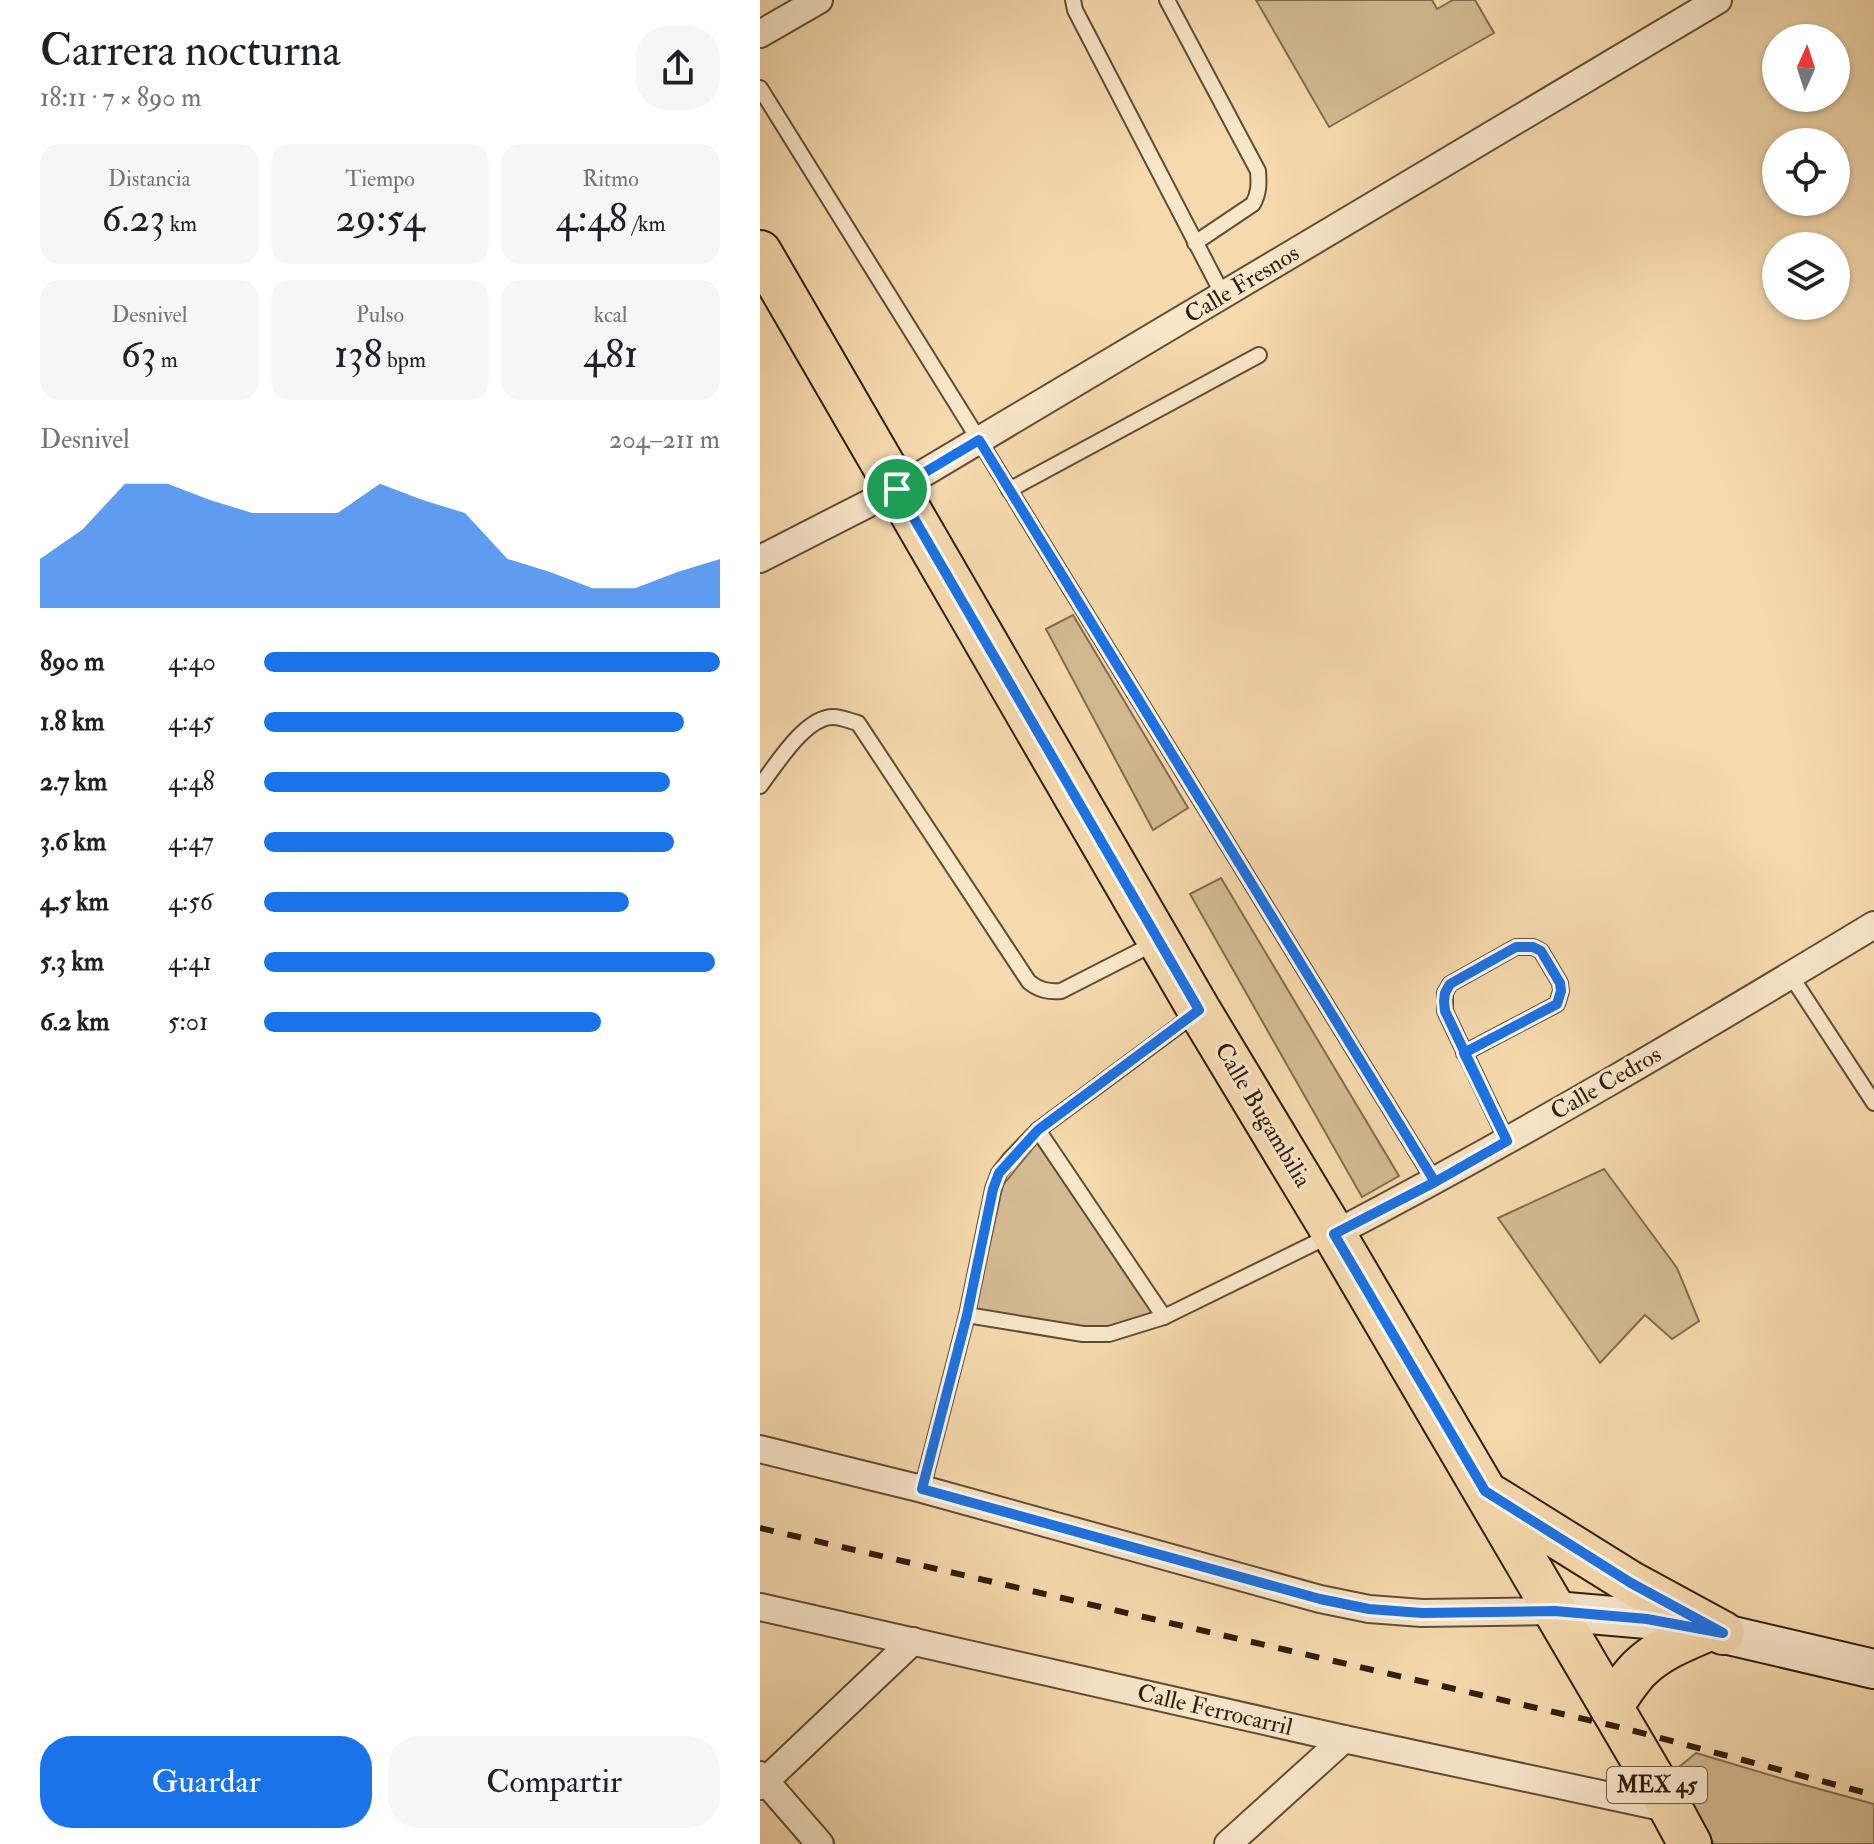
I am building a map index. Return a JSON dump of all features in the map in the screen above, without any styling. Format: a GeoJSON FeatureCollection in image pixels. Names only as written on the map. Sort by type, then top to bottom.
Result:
{"type":"FeatureCollection","features":[{"type":"Feature","properties":{"kind":"main road","name":"Calle Bugambilia"},"geometry":{"type":"LineString","coordinates":[[760,252],[1199,1010],[1617,1718]]}},
{"type":"Feature","properties":{"kind":"main road"},"geometry":{"type":"LineString","coordinates":[[1485,1491],[1715,1632]]}},
{"type":"Feature","properties":{"kind":"main road"},"geometry":{"type":"LineString","coordinates":[[1555,1611],[1647,1619],[1874,1669]]}},
{"type":"Feature","properties":{"kind":"main road"},"geometry":{"type":"LineString","coordinates":[[1617,1718],[1640,1668],[1673,1645],[1715,1632]]}},
{"type":"Feature","properties":{"kind":"main road","name":"MEX 45"},"geometry":{"type":"LineString","coordinates":[[1617,1718],[1681,1826]]}},
{"type":"Feature","properties":{"kind":"street"},"geometry":{"type":"LineString","coordinates":[[760,34],[819,0]]}},
{"type":"Feature","properties":{"kind":"street","name":"Calle Fresnos"},"geometry":{"type":"LineString","coordinates":[[760,559],[897,489],[1718,0]]}},
{"type":"Feature","properties":{"kind":"street","name":"Calle Cedros"},"geometry":{"type":"LineString","coordinates":[[1334,1234],[1507,1141],[1874,925]]}},
{"type":"Feature","properties":{"kind":"street"},"geometry":{"type":"LineString","coordinates":[[760,1449],[922,1489],[1320,1599],[1369,1609],[1422,1613],[1555,1611]]}},
{"type":"Feature","properties":{"kind":"street","name":"Calle Ferrocarril"},"geometry":{"type":"LineString","coordinates":[[760,1607],[1344,1739],[1681,1826]]}},
{"type":"Feature","properties":{"kind":"street"},"geometry":{"type":"LineString","coordinates":[[820,1844],[762,1781],[913,1641]]}},
{"type":"Feature","properties":{"kind":"street"},"geometry":{"type":"LineString","coordinates":[[1228,1844],[1344,1739]]}},
{"type":"Feature","properties":{"kind":"lane"},"geometry":{"type":"LineString","coordinates":[[1073,0],[1075,10],[1223,295]]}},
{"type":"Feature","properties":{"kind":"lane"},"geometry":{"type":"LineString","coordinates":[[1167,0],[1258,171],[1257,196],[1253,204],[1195,243]]}},
{"type":"Feature","properties":{"kind":"lane"},"geometry":{"type":"LineString","coordinates":[[760,88],[1435,1182]]}},
{"type":"Feature","properties":{"kind":"lane"},"geometry":{"type":"LineString","coordinates":[[1009,490],[1259,355]]}},
{"type":"Feature","properties":{"kind":"lane"},"geometry":{"type":"LineString","coordinates":[[760,786],[805,730],[816,722],[830,717],[858,723],[1029,982],[1037,988],[1048,992],[1061,991],[1159,941]]}},
{"type":"Feature","properties":{"kind":"lane"},"geometry":{"type":"LineString","coordinates":[[1464,1053],[1557,1004],[1560,983],[1541,951],[1533,947],[1516,947],[1450,984],[1445,993],[1445,1011],[1464,1053],[1507,1141]]}},
{"type":"Feature","properties":{"kind":"lane"},"geometry":{"type":"LineString","coordinates":[[1791,976],[1874,1103]]}},
{"type":"Feature","properties":{"kind":"lane"},"geometry":{"type":"LineString","coordinates":[[922,1489],[967,1315],[999,1173],[1038,1130],[1199,1010]]}},
{"type":"Feature","properties":{"kind":"lane"},"geometry":{"type":"LineString","coordinates":[[1038,1130],[1164,1317]]}},
{"type":"Feature","properties":{"kind":"lane"},"geometry":{"type":"LineString","coordinates":[[967,1315],[1083,1334],[1109,1334],[1164,1317],[1334,1234]]}},
{"type":"Feature","properties":{"kind":"shaded area"},"geometry":{"type":"Polygon","coordinates":[[[1256,0],[1432,0],[1437,9],[1453,0],[1475,0],[1494,33],[1329,127],[1256,0]]]}},
{"type":"Feature","properties":{"kind":"shaded area"},"geometry":{"type":"Polygon","coordinates":[[[1073,615],[1188,808],[1153,830],[1046,629],[1073,615]]]}},
{"type":"Feature","properties":{"kind":"shaded area"},"geometry":{"type":"Polygon","coordinates":[[[1221,878],[1399,1176],[1362,1197],[1190,894],[1221,878]]]}},
{"type":"Feature","properties":{"kind":"shaded area"},"geometry":{"type":"Polygon","coordinates":[[[1037,1143],[1156,1316],[1100,1331],[975,1309],[1003,1185],[1037,1143]]]}},
{"type":"Feature","properties":{"kind":"shaded area"},"geometry":{"type":"Polygon","coordinates":[[[1604,1169],[1677,1268],[1699,1321],[1672,1339],[1645,1315],[1600,1363],[1498,1218],[1604,1169]]]}},
{"type":"Feature","properties":{"kind":"shaded area"},"geometry":{"type":"Polygon","coordinates":[[[1696,1753],[1874,1804],[1874,1844],[1714,1844],[1668,1776],[1696,1753]]]}},
{"type":"Feature","properties":{"kind":"railway"},"geometry":{"type":"LineString","coordinates":[[760,1528],[1623,1728],[1874,1795]]}},
{"type":"Feature","properties":{"kind":"route"},"geometry":{"type":"LineString","coordinates":[[897,489],[979,440],[1435,1182],[1507,1141],[1464,1053],[1445,1011],[1445,993],[1450,984],[1516,947],[1533,947],[1541,951],[1560,983],[1557,1004],[1464,1053],[1507,1141],[1435,1182],[1334,1234],[1485,1491],[1631,1583],[1723,1633],[1647,1619],[1555,1611],[1422,1613],[1369,1609],[1320,1599],[922,1489],[967,1315],[999,1173],[1038,1130],[1199,1010],[897,489]]}}]}
